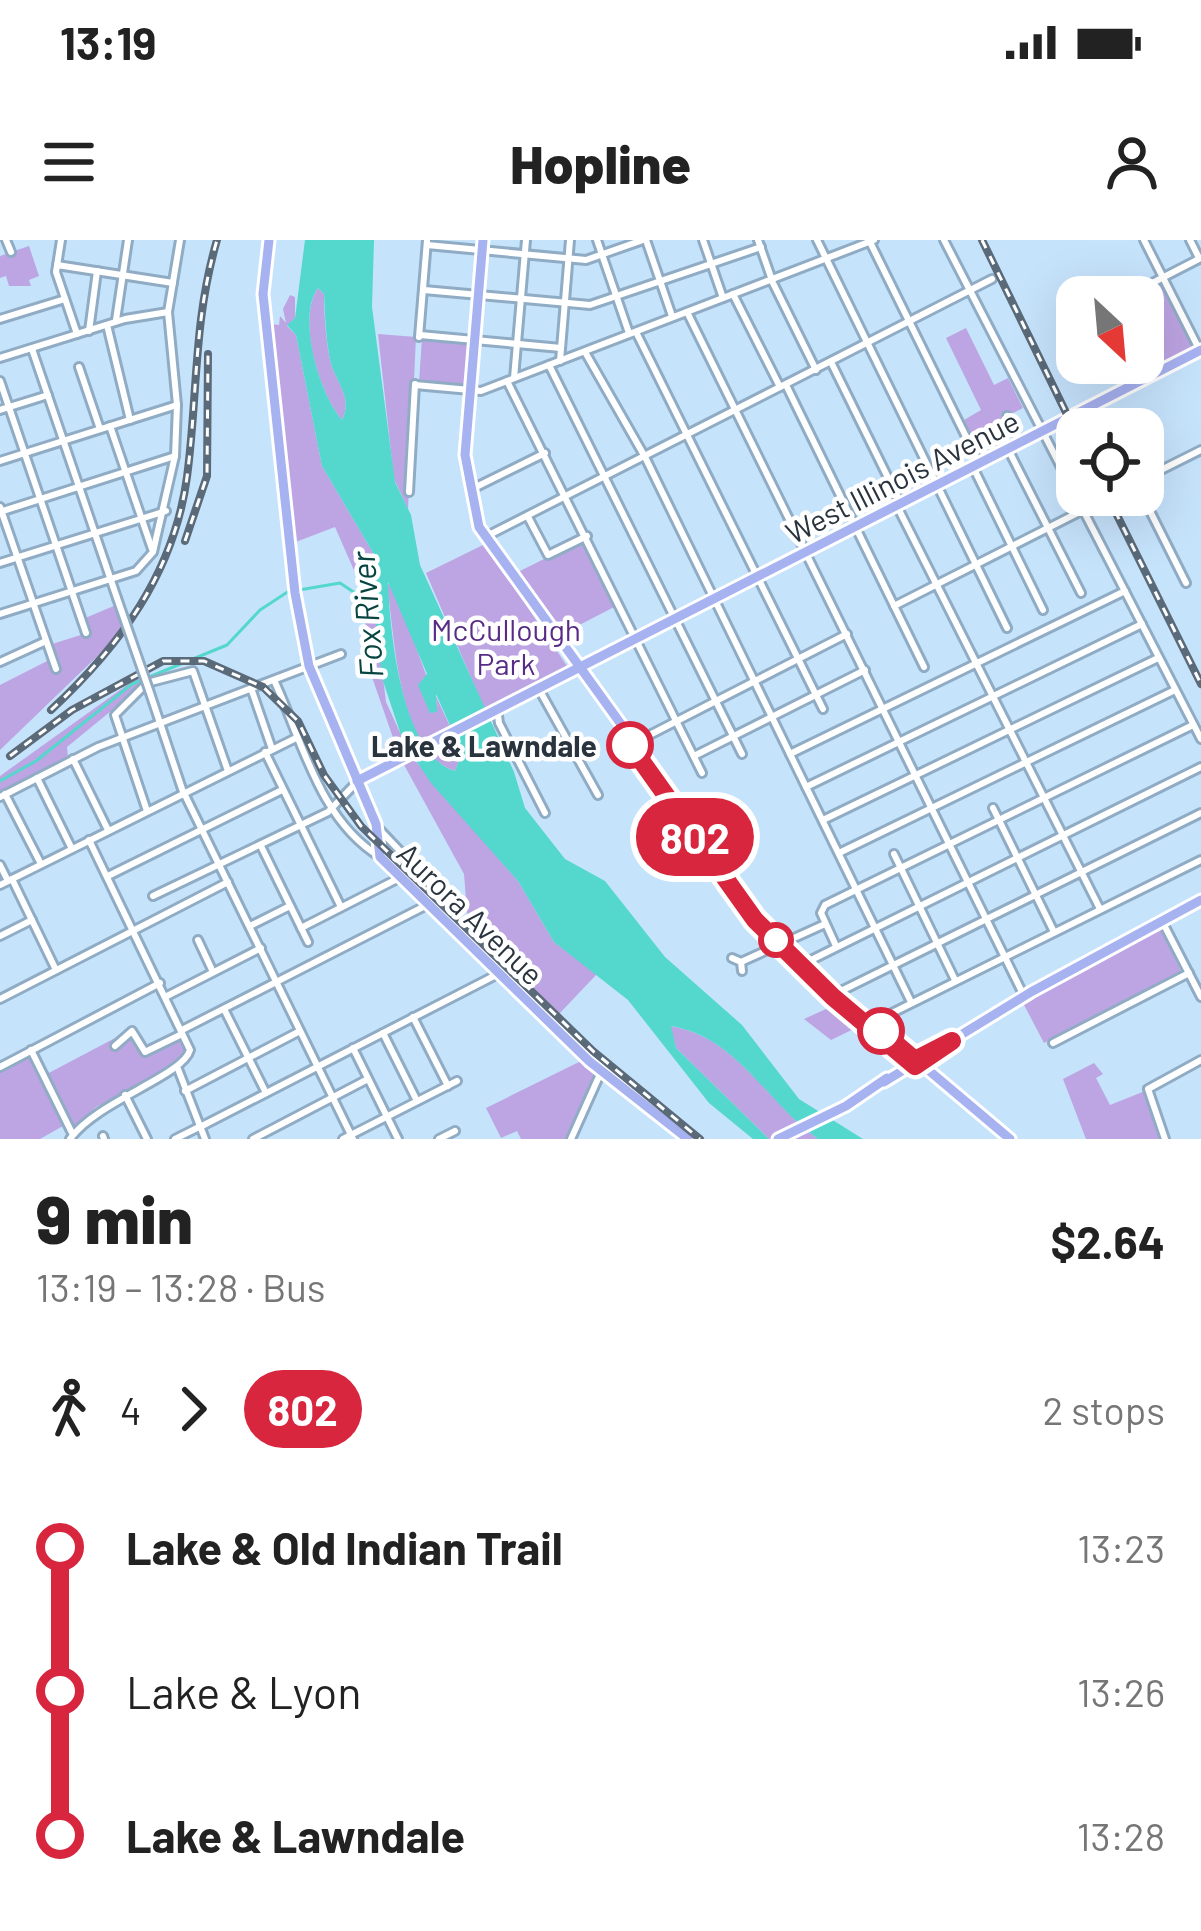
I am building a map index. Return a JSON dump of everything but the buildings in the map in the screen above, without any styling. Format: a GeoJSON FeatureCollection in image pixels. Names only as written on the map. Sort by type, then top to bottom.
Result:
{"type":"FeatureCollection","features":[{"type":"Feature","properties":{"kind":"main road"},"geometry":{"type":"LineString","coordinates":[[266,241],[263,286],[280,467],[309,666],[377,827],[380,857]]}},
{"type":"Feature","properties":{"kind":"main road"},"geometry":{"type":"LineString","coordinates":[[483,245],[465,455],[469,491],[485,537],[578,672],[781,942],[1006,1139]]}},
{"type":"Feature","properties":{"kind":"main road","name":"West Illinois Avenue"},"geometry":{"type":"LineString","coordinates":[[494,712],[1200,350]]}},
{"type":"Feature","properties":{"kind":"main road","name":"West Illinois Avenue"},"geometry":{"type":"LineString","coordinates":[[357,781],[578,672]]}},
{"type":"Feature","properties":{"kind":"main road","name":"Aurora Avenue"},"geometry":{"type":"LineString","coordinates":[[380,857],[601,1072],[688,1139]]}},
{"type":"Feature","properties":{"kind":"main road"},"geometry":{"type":"LineString","coordinates":[[780,1138],[863,1096],[1024,996],[1201,900]]}},
{"type":"Feature","properties":{"kind":"main road"},"geometry":{"type":"LineString","coordinates":[[781,942],[915,1063]]}},
{"type":"Feature","properties":{"kind":"street"},"geometry":{"type":"LineString","coordinates":[[7,240],[10,252]]}},
{"type":"Feature","properties":{"kind":"street"},"geometry":{"type":"LineString","coordinates":[[61,240],[57,265],[77,334]]}},
{"type":"Feature","properties":{"kind":"street"},"geometry":{"type":"LineString","coordinates":[[128,240],[112,323],[130,420]]}},
{"type":"Feature","properties":{"kind":"street"},"geometry":{"type":"LineString","coordinates":[[0,614],[141,568],[153,552],[175,456],[177,405],[168,312],[180,240]]}},
{"type":"Feature","properties":{"kind":"street"},"geometry":{"type":"LineString","coordinates":[[526,240],[511,380],[702,773]]}},
{"type":"Feature","properties":{"kind":"street"},"geometry":{"type":"LineString","coordinates":[[560,361],[570,240]]}},
{"type":"Feature","properties":{"kind":"street"},"geometry":{"type":"LineString","coordinates":[[597,240],[633,333],[689,435],[823,709]]}},
{"type":"Feature","properties":{"kind":"street"},"geometry":{"type":"LineString","coordinates":[[561,348],[420,336],[427,243],[483,245],[569,258],[602,254],[645,240],[672,318]]}},
{"type":"Feature","properties":{"kind":"street"},"geometry":{"type":"LineString","coordinates":[[703,240],[723,298]]}},
{"type":"Feature","properties":{"kind":"street"},"geometry":{"type":"LineString","coordinates":[[817,240],[1007,628]]}},
{"type":"Feature","properties":{"kind":"street"},"geometry":{"type":"LineString","coordinates":[[409,492],[415,385],[470,392],[511,380],[870,240],[1043,610]]}},
{"type":"Feature","properties":{"kind":"street"},"geometry":{"type":"LineString","coordinates":[[944,240],[1056,454]]}},
{"type":"Feature","properties":{"kind":"street"},"geometry":{"type":"LineString","coordinates":[[1144,240],[1162,276]]}},
{"type":"Feature","properties":{"kind":"street"},"geometry":{"type":"LineString","coordinates":[[1164,277],[1200,259],[1190,240]]}},
{"type":"Feature","properties":{"kind":"street"},"geometry":{"type":"LineString","coordinates":[[424,290],[590,305],[760,243],[816,370]]}},
{"type":"Feature","properties":{"kind":"street"},"geometry":{"type":"LineString","coordinates":[[57,265],[173,283]]}},
{"type":"Feature","properties":{"kind":"street"},"geometry":{"type":"LineString","coordinates":[[88,331],[97,271]]}},
{"type":"Feature","properties":{"kind":"street"},"geometry":{"type":"LineString","coordinates":[[485,537],[992,279]]}},
{"type":"Feature","properties":{"kind":"street"},"geometry":{"type":"LineString","coordinates":[[1164,279],[1200,350]]}},
{"type":"Feature","properties":{"kind":"street"},"geometry":{"type":"LineString","coordinates":[[733,294],[925,667]]}},
{"type":"Feature","properties":{"kind":"street"},"geometry":{"type":"LineString","coordinates":[[0,319],[65,299]]}},
{"type":"Feature","properties":{"kind":"street"},"geometry":{"type":"LineString","coordinates":[[0,358],[112,323],[168,312]]}},
{"type":"Feature","properties":{"kind":"street"},"geometry":{"type":"LineString","coordinates":[[687,312],[1024,996]]}},
{"type":"Feature","properties":{"kind":"street"},"geometry":{"type":"LineString","coordinates":[[32,349],[184,793],[349,1138],[457,1081]]}},
{"type":"Feature","properties":{"kind":"street"},"geometry":{"type":"LineString","coordinates":[[585,352],[645,457],[911,1002]]}},
{"type":"Feature","properties":{"kind":"street"},"geometry":{"type":"LineString","coordinates":[[831,362],[1100,909]]}},
{"type":"Feature","properties":{"kind":"street"},"geometry":{"type":"LineString","coordinates":[[549,365],[742,754]]}},
{"type":"Feature","properties":{"kind":"street"},"geometry":{"type":"LineString","coordinates":[[79,367],[126,472],[153,552]]}},
{"type":"Feature","properties":{"kind":"street"},"geometry":{"type":"LineString","coordinates":[[0,381],[4,408],[25,453],[86,633]]}},
{"type":"Feature","properties":{"kind":"street"},"geometry":{"type":"LineString","coordinates":[[1125,384],[1127,388]]}},
{"type":"Feature","properties":{"kind":"street"},"geometry":{"type":"LineString","coordinates":[[4,408],[48,395]]}},
{"type":"Feature","properties":{"kind":"street"},"geometry":{"type":"LineString","coordinates":[[0,461],[177,405]]}},
{"type":"Feature","properties":{"kind":"street"},"geometry":{"type":"LineString","coordinates":[[1007,416],[1021,443]]}},
{"type":"Feature","properties":{"kind":"street"},"geometry":{"type":"LineString","coordinates":[[1008,449],[1081,593]]}},
{"type":"Feature","properties":{"kind":"street"},"geometry":{"type":"LineString","coordinates":[[1164,468],[1201,450]]}},
{"type":"Feature","properties":{"kind":"street"},"geometry":{"type":"LineString","coordinates":[[469,491],[544,452]]}},
{"type":"Feature","properties":{"kind":"street"},"geometry":{"type":"LineString","coordinates":[[56,669],[0,510],[175,456]]}},
{"type":"Feature","properties":{"kind":"street"},"geometry":{"type":"LineString","coordinates":[[0,563],[166,511]]}},
{"type":"Feature","properties":{"kind":"street"},"geometry":{"type":"LineString","coordinates":[[528,515],[548,555],[587,536]]}},
{"type":"Feature","properties":{"kind":"street"},"geometry":{"type":"LineString","coordinates":[[894,606],[1071,516]]}},
{"type":"Feature","properties":{"kind":"street"},"geometry":{"type":"LineString","coordinates":[[1088,516],[1201,739]]}},
{"type":"Feature","properties":{"kind":"street"},"geometry":{"type":"LineString","coordinates":[[1152,516],[1186,583]]}},
{"type":"Feature","properties":{"kind":"street"},"geometry":{"type":"LineString","coordinates":[[790,754],[1125,591]]}},
{"type":"Feature","properties":{"kind":"street"},"geometry":{"type":"LineString","coordinates":[[806,787],[1142,625]]}},
{"type":"Feature","properties":{"kind":"street"},"geometry":{"type":"LineString","coordinates":[[632,744],[847,634]]}},
{"type":"Feature","properties":{"kind":"street"},"geometry":{"type":"LineString","coordinates":[[0,662],[46,641]]}},
{"type":"Feature","properties":{"kind":"street"},"geometry":{"type":"LineString","coordinates":[[41,864],[3,796],[122,738],[340,654]]}},
{"type":"Feature","properties":{"kind":"street"},"geometry":{"type":"LineString","coordinates":[[823,820],[1158,658]]}},
{"type":"Feature","properties":{"kind":"street"},"geometry":{"type":"LineString","coordinates":[[694,757],[865,670]]}},
{"type":"Feature","properties":{"kind":"street"},"geometry":{"type":"LineString","coordinates":[[147,811],[115,719],[147,683],[193,671],[228,771]]}},
{"type":"Feature","properties":{"kind":"street","name":"Aurora Avenue"},"geometry":{"type":"LineString","coordinates":[[274,680],[296,738],[333,808],[380,857]]}},
{"type":"Feature","properties":{"kind":"street"},"geometry":{"type":"LineString","coordinates":[[251,688],[282,790],[340,908]]}},
{"type":"Feature","properties":{"kind":"street"},"geometry":{"type":"LineString","coordinates":[[839,853],[1175,690]]}},
{"type":"Feature","properties":{"kind":"street"},"geometry":{"type":"LineString","coordinates":[[540,691],[598,795]]}},
{"type":"Feature","properties":{"kind":"street"},"geometry":{"type":"LineString","coordinates":[[494,712],[545,813]]}},
{"type":"Feature","properties":{"kind":"street"},"geometry":{"type":"LineString","coordinates":[[836,946],[821,910],[1193,725]]}},
{"type":"Feature","properties":{"kind":"street"},"geometry":{"type":"LineString","coordinates":[[7,882],[296,738]]}},
{"type":"Feature","properties":{"kind":"street"},"geometry":{"type":"LineString","coordinates":[[73,759],[108,830]]}},
{"type":"Feature","properties":{"kind":"street"},"geometry":{"type":"LineString","coordinates":[[805,963],[1201,767]]}},
{"type":"Feature","properties":{"kind":"street"},"geometry":{"type":"LineString","coordinates":[[37,778],[72,848]]}},
{"type":"Feature","properties":{"kind":"street"},"geometry":{"type":"LineString","coordinates":[[153,896],[333,808],[357,781]]}},
{"type":"Feature","properties":{"kind":"street"},"geometry":{"type":"LineString","coordinates":[[107,876],[282,790]]}},
{"type":"Feature","properties":{"kind":"street"},"geometry":{"type":"LineString","coordinates":[[993,808],[1054,932]]}},
{"type":"Feature","properties":{"kind":"street"},"geometry":{"type":"LineString","coordinates":[[837,994],[1201,813]]}},
{"type":"Feature","properties":{"kind":"street"},"geometry":{"type":"LineString","coordinates":[[377,827],[438,891]]}},
{"type":"Feature","properties":{"kind":"street"},"geometry":{"type":"LineString","coordinates":[[31,1051],[72,1136],[91,1114],[178,1069],[190,1054],[89,840]]}},
{"type":"Feature","properties":{"kind":"street"},"geometry":{"type":"LineString","coordinates":[[260,846],[308,943]]}},
{"type":"Feature","properties":{"kind":"street"},"geometry":{"type":"LineString","coordinates":[[894,854],[955,980]]}},
{"type":"Feature","properties":{"kind":"street"},"geometry":{"type":"LineString","coordinates":[[872,1023],[1201,860]]}},
{"type":"Feature","properties":{"kind":"street"},"geometry":{"type":"LineString","coordinates":[[0,865],[56,970]]}},
{"type":"Feature","properties":{"kind":"street"},"geometry":{"type":"LineString","coordinates":[[301,928],[399,878]]}},
{"type":"Feature","properties":{"kind":"street"},"geometry":{"type":"LineString","coordinates":[[0,999],[228,882]]}},
{"type":"Feature","properties":{"kind":"street"},"geometry":{"type":"LineString","coordinates":[[249,926],[290,905]]}},
{"type":"Feature","properties":{"kind":"street"},"geometry":{"type":"LineString","coordinates":[[115,1046],[132,1030],[145,1052],[428,905]]}},
{"type":"Feature","properties":{"kind":"street"},"geometry":{"type":"LineString","coordinates":[[0,936],[32,920]]}},
{"type":"Feature","properties":{"kind":"street"},"geometry":{"type":"LineString","coordinates":[[1162,920],[1201,997]]}},
{"type":"Feature","properties":{"kind":"street"},"geometry":{"type":"LineString","coordinates":[[732,958],[742,967],[781,942],[825,924]]}},
{"type":"Feature","properties":{"kind":"street"},"geometry":{"type":"LineString","coordinates":[[198,940],[213,972]]}},
{"type":"Feature","properties":{"kind":"street"},"geometry":{"type":"LineString","coordinates":[[166,996],[261,948]]}},
{"type":"Feature","properties":{"kind":"street"},"geometry":{"type":"LineString","coordinates":[[176,1139],[498,974]]}},
{"type":"Feature","properties":{"kind":"street"},"geometry":{"type":"LineString","coordinates":[[1053,1043],[1189,974]]}},
{"type":"Feature","properties":{"kind":"street"},"geometry":{"type":"LineString","coordinates":[[0,1067],[160,983]]}},
{"type":"Feature","properties":{"kind":"street"},"geometry":{"type":"LineString","coordinates":[[224,1009],[266,1093]]}},
{"type":"Feature","properties":{"kind":"street"},"geometry":{"type":"LineString","coordinates":[[413,1017],[448,1086]]}},
{"type":"Feature","properties":{"kind":"street"},"geometry":{"type":"LineString","coordinates":[[185,1091],[300,1031]]}},
{"type":"Feature","properties":{"kind":"street"},"geometry":{"type":"LineString","coordinates":[[383,1033],[417,1101]]}},
{"type":"Feature","properties":{"kind":"street"},"geometry":{"type":"LineString","coordinates":[[353,1048],[398,1139]]}},
{"type":"Feature","properties":{"kind":"street"},"geometry":{"type":"LineString","coordinates":[[1165,1139],[1148,1089],[1201,1060]]}},
{"type":"Feature","properties":{"kind":"street"},"geometry":{"type":"LineString","coordinates":[[178,1069],[205,1139]]}},
{"type":"Feature","properties":{"kind":"street"},"geometry":{"type":"LineString","coordinates":[[571,1139],[601,1072]]}},
{"type":"Feature","properties":{"kind":"street"},"geometry":{"type":"LineString","coordinates":[[253,1139],[368,1079]]}},
{"type":"Feature","properties":{"kind":"street"},"geometry":{"type":"LineString","coordinates":[[124,1095],[147,1139]]}},
{"type":"Feature","properties":{"kind":"street"},"geometry":{"type":"LineString","coordinates":[[439,1139],[455,1131]]}},
{"type":"Feature","properties":{"kind":"green space"},"geometry":{"type":"Polygon","coordinates":[[[29,246],[39,276],[29,280],[31,286],[9,286],[6,276],[0,278],[0,256],[29,246]]]}},
{"type":"Feature","properties":{"kind":"green space"},"geometry":{"type":"Polygon","coordinates":[[[1164,285],[1196,348],[1164,365],[1164,285]]]}},
{"type":"Feature","properties":{"kind":"green space"},"geometry":{"type":"Polygon","coordinates":[[[318,288],[324,294],[331,364],[345,398],[342,420],[325,391],[313,354],[310,317],[318,288]]]}},
{"type":"Feature","properties":{"kind":"green space"},"geometry":{"type":"Polygon","coordinates":[[[290,295],[295,297],[295,318],[287,326],[296,335],[322,466],[375,556],[372,589],[386,702],[408,750],[399,755],[373,680],[360,584],[335,527],[293,543],[271,324],[279,325],[280,316],[286,323],[283,309],[290,295]]]}},
{"type":"Feature","properties":{"kind":"green space"},"geometry":{"type":"Polygon","coordinates":[[[966,328],[994,385],[1008,378],[1023,408],[984,428],[988,438],[975,444],[964,420],[981,410],[946,338],[966,328]]]}},
{"type":"Feature","properties":{"kind":"green space"},"geometry":{"type":"Polygon","coordinates":[[[378,334],[416,337],[408,509],[394,479],[378,334]]]}},
{"type":"Feature","properties":{"kind":"green space"},"geometry":{"type":"Polygon","coordinates":[[[422,338],[469,341],[466,389],[419,383],[422,338]]]}},
{"type":"Feature","properties":{"kind":"green space"},"geometry":{"type":"Polygon","coordinates":[[[584,539],[618,605],[560,635],[516,573],[584,539]]]}},
{"type":"Feature","properties":{"kind":"green space","name":"McCullough Park"},"geometry":{"type":"Polygon","coordinates":[[[485,544],[567,666],[485,710],[426,573],[485,544]]]}},
{"type":"Feature","properties":{"kind":"green space"},"geometry":{"type":"Polygon","coordinates":[[[392,583],[438,707],[434,692],[462,752],[455,771],[436,760],[410,717],[393,633],[387,585],[392,583]]]}},
{"type":"Feature","properties":{"kind":"green space"},"geometry":{"type":"Polygon","coordinates":[[[116,605],[124,625],[112,642],[0,750],[0,685],[53,658],[49,645],[87,633],[83,619],[116,605]]]}},
{"type":"Feature","properties":{"kind":"green space"},"geometry":{"type":"Polygon","coordinates":[[[141,675],[144,684],[67,747],[68,758],[0,794],[0,776],[141,675]]]}},
{"type":"Feature","properties":{"kind":"green space"},"geometry":{"type":"Polygon","coordinates":[[[413,758],[518,881],[554,942],[597,974],[559,1014],[468,924],[464,874],[403,763],[413,758]]]}},
{"type":"Feature","properties":{"kind":"green space"},"geometry":{"type":"Polygon","coordinates":[[[1160,926],[1182,974],[1044,1043],[1022,1001],[1160,926]]]}},
{"type":"Feature","properties":{"kind":"green space"},"geometry":{"type":"Polygon","coordinates":[[[837,1004],[862,1025],[831,1040],[804,1019],[837,1004]]]}},
{"type":"Feature","properties":{"kind":"green space"},"geometry":{"type":"Polygon","coordinates":[[[670,1026],[693,1032],[732,1056],[818,1139],[769,1139],[676,1048],[670,1026]]]}},
{"type":"Feature","properties":{"kind":"green space"},"geometry":{"type":"Polygon","coordinates":[[[134,1028],[146,1050],[182,1032],[188,1052],[181,1065],[96,1107],[73,1129],[45,1075],[134,1028]]]}},
{"type":"Feature","properties":{"kind":"green space"},"geometry":{"type":"Polygon","coordinates":[[[30,1057],[63,1126],[40,1139],[0,1139],[0,1072],[30,1057]]]}},
{"type":"Feature","properties":{"kind":"green space"},"geometry":{"type":"Polygon","coordinates":[[[581,1061],[595,1074],[568,1139],[521,1139],[517,1131],[501,1138],[486,1108],[581,1061]]]}},
{"type":"Feature","properties":{"kind":"green space"},"geometry":{"type":"Polygon","coordinates":[[[1094,1063],[1103,1074],[1096,1078],[1110,1105],[1145,1091],[1163,1139],[1086,1139],[1063,1079],[1094,1063]]]}},
{"type":"Feature","properties":{"kind":"shaded area"},"geometry":{"type":"Polygon","coordinates":[[[305,240],[374,240],[372,307],[395,482],[411,515],[420,565],[514,772],[525,808],[565,859],[605,881],[665,957],[742,1025],[799,1099],[863,1139],[818,1139],[733,1057],[694,1032],[671,1026],[676,1048],[769,1139],[753,1139],[709,1103],[628,1000],[554,942],[518,881],[431,783],[403,741],[382,678],[372,589],[375,556],[322,466],[296,335],[287,325],[295,318],[305,240]],[[318,288],[310,316],[313,354],[325,392],[342,420],[345,398],[331,364],[324,294],[318,288]],[[388,582],[396,659],[411,717],[422,742],[437,760],[455,771],[462,752],[436,694],[437,712],[430,713],[418,685],[427,674],[388,582]]]}},
{"type":"Feature","properties":{"kind":"waterway","name":"Fox River"},"geometry":{"type":"LineString","coordinates":[[299,590],[340,583],[355,593],[375,590]]}},
{"type":"Feature","properties":{"kind":"waterway"},"geometry":{"type":"LineString","coordinates":[[0,781],[36,761],[132,684],[227,645],[260,610],[289,591]]}},
{"type":"Feature","properties":{"kind":"railway"},"geometry":{"type":"LineString","coordinates":[[51,710],[121,633],[170,545],[187,477],[200,329],[217,240]]}},
{"type":"Feature","properties":{"kind":"railway"},"geometry":{"type":"LineString","coordinates":[[982,240],[1064,408]]}},
{"type":"Feature","properties":{"kind":"railway"},"geometry":{"type":"LineString","coordinates":[[185,541],[207,476],[208,354]]}},
{"type":"Feature","properties":{"kind":"railway"},"geometry":{"type":"LineString","coordinates":[[1117,516],[1201,684]]}},
{"type":"Feature","properties":{"kind":"railway"},"geometry":{"type":"LineString","coordinates":[[10,756],[72,710],[163,661],[204,661],[263,687],[298,721],[324,775],[361,826],[593,1051],[700,1139]]}},
{"type":"Feature","properties":{"kind":"bus line","name":"802"},"geometry":{"type":"LineString","coordinates":[[630,745],[755,920],[833,997],[915,1066],[952,1041],[915,1060],[881,1031]]}},
{"type":"Feature","properties":{"kind":"place","name":"Lake & Lawndale"},"geometry":{"type":"Point","coordinates":[630,745]}}]}
